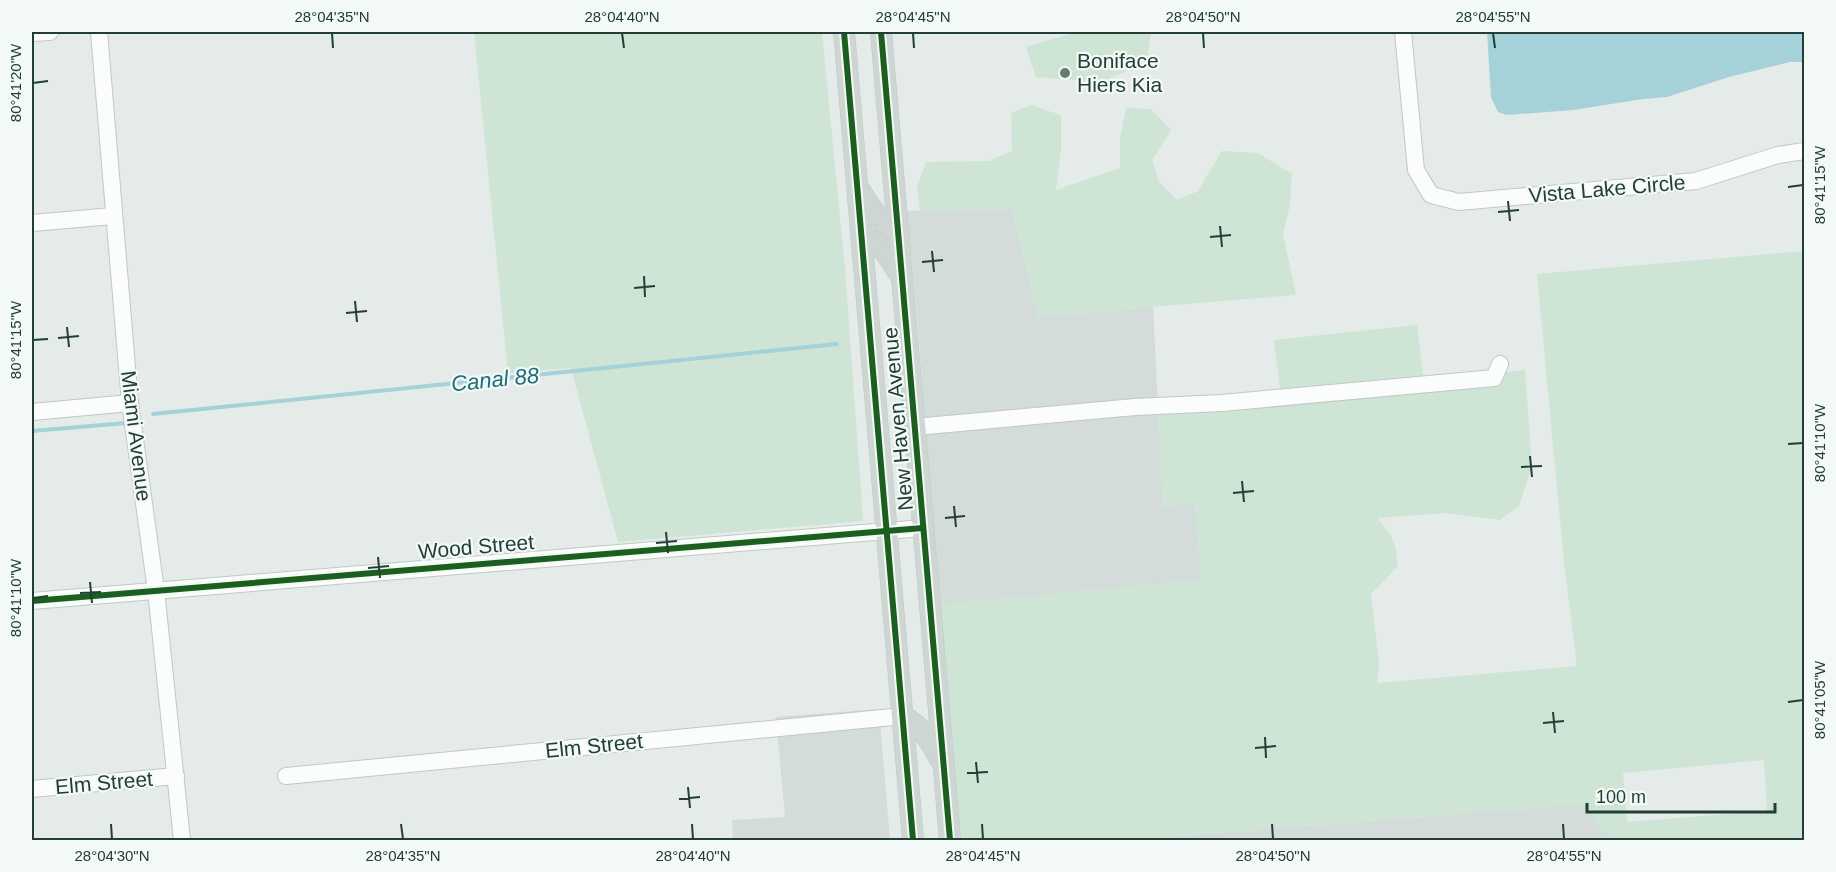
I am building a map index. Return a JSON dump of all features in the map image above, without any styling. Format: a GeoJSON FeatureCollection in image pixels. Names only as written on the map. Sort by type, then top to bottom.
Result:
{"type":"FeatureCollection","features":[{"type":"Feature","properties":{"kind":"main road","name":"New Haven Avenue"},"geometry":{"type":"LineString","coordinates":[[844,32],[913,840]]}},
{"type":"Feature","properties":{"kind":"main road","name":"New Haven Avenue"},"geometry":{"type":"LineString","coordinates":[[881,32],[950,840]]}},
{"type":"Feature","properties":{"kind":"main road"},"geometry":{"type":"LineString","coordinates":[[858,186],[876,217],[899,233]]}},
{"type":"Feature","properties":{"kind":"main road"},"geometry":{"type":"LineString","coordinates":[[862,237],[874,240],[886,252],[903,281]]}},
{"type":"Feature","properties":{"kind":"main road"},"geometry":{"type":"LineString","coordinates":[[903,716],[917,724],[929,738],[943,765]]}},
{"type":"Feature","properties":{"kind":"street"},"geometry":{"type":"LineString","coordinates":[[32,33],[50,32]]}},
{"type":"Feature","properties":{"kind":"street","name":"Miami Avenue"},"geometry":{"type":"LineString","coordinates":[[99,32],[130,403],[156,590],[182,840]]}},
{"type":"Feature","properties":{"kind":"street","name":"Vista Lake Circle"},"geometry":{"type":"LineString","coordinates":[[1403,32],[1416,170],[1431,195],[1459,202],[1696,181],[1778,155],[1804,151]]}},
{"type":"Feature","properties":{"kind":"street"},"geometry":{"type":"LineString","coordinates":[[32,223],[113,216]]}},
{"type":"Feature","properties":{"kind":"street"},"geometry":{"type":"LineString","coordinates":[[915,427],[1135,407],[1222,403],[1494,378],[1500,364]]}},
{"type":"Feature","properties":{"kind":"street"},"geometry":{"type":"LineString","coordinates":[[32,412],[130,403]]}},
{"type":"Feature","properties":{"kind":"street","name":"Wood Street"},"geometry":{"type":"LineString","coordinates":[[32,601],[923,528]]}},
{"type":"Feature","properties":{"kind":"street","name":"Elm Street"},"geometry":{"type":"LineString","coordinates":[[286,776],[903,716]]}},
{"type":"Feature","properties":{"kind":"street","name":"Elm Street"},"geometry":{"type":"LineString","coordinates":[[32,789],[176,776]]}},
{"type":"Feature","properties":{"kind":"shaded area"},"geometry":{"type":"Polygon","coordinates":[[[1012,209],[1038,316],[1153,307],[1163,506],[1195,503],[1202,580],[939,605],[907,211],[1012,209]]]}},
{"type":"Feature","properties":{"kind":"shaded area"},"geometry":{"type":"Polygon","coordinates":[[[879,709],[890,840],[733,840],[732,820],[785,817],[776,717],[879,709]]]}},
{"type":"Feature","properties":{"kind":"shaded area"},"geometry":{"type":"Polygon","coordinates":[[[1580,804],[1608,835],[1609,840],[1127,840],[1580,804]]]}},
{"type":"Feature","properties":{"kind":"green space"},"geometry":{"type":"Polygon","coordinates":[[[474,32],[822,32],[845,269],[863,521],[618,542],[571,368],[508,373],[474,32]]]}},
{"type":"Feature","properties":{"kind":"green space"},"geometry":{"type":"Polygon","coordinates":[[[1077,32],[1151,32],[1147,62],[1101,82],[1036,77],[1026,47],[1077,32]]]}},
{"type":"Feature","properties":{"kind":"green space"},"geometry":{"type":"Polygon","coordinates":[[[1031,105],[1061,115],[1061,149],[1056,190],[1120,168],[1120,139],[1126,108],[1151,109],[1171,130],[1152,160],[1159,182],[1177,200],[1198,191],[1222,151],[1258,153],[1292,174],[1290,204],[1283,234],[1296,295],[1038,316],[1012,209],[920,211],[917,188],[926,162],[989,161],[1012,151],[1011,113],[1031,105]]]}},
{"type":"Feature","properties":{"kind":"green space"},"geometry":{"type":"Polygon","coordinates":[[[1804,251],[1804,840],[1609,840],[1608,835],[1579,804],[1127,840],[957,840],[939,605],[1201,580],[1195,503],[1163,506],[1157,409],[1282,406],[1274,340],[1417,325],[1424,382],[1525,370],[1532,466],[1519,506],[1500,520],[1446,513],[1377,518],[1393,540],[1397,567],[1371,594],[1379,663],[1377,683],[1577,666],[1564,563],[1537,274],[1804,251]],[[1764,760],[1623,773],[1627,822],[1767,811],[1764,760]]]}},
{"type":"Feature","properties":{"kind":"water"},"geometry":{"type":"Polygon","coordinates":[[[1487,32],[1804,32],[1804,62],[1790,62],[1729,77],[1667,97],[1573,110],[1506,115],[1498,112],[1491,97],[1487,32]]]}},
{"type":"Feature","properties":{"kind":"waterway","name":"Canal 88"},"geometry":{"type":"LineString","coordinates":[[153,414],[837,344]]}},
{"type":"Feature","properties":{"kind":"waterway","name":"Canal 88"},"geometry":{"type":"LineString","coordinates":[[32,431],[126,423]]}},
{"type":"Feature","properties":{"kind":"cycle path"},"geometry":{"type":"LineString","coordinates":[[844,32],[913,840]]}},
{"type":"Feature","properties":{"kind":"cycle path"},"geometry":{"type":"LineString","coordinates":[[881,32],[950,840]]}},
{"type":"Feature","properties":{"kind":"cycle path"},"geometry":{"type":"LineString","coordinates":[[32,601],[923,528]]}},
{"type":"Feature","properties":{"kind":"place","name":"Boniface Hiers Kia"},"geometry":{"type":"Point","coordinates":[1065,73]}}]}
